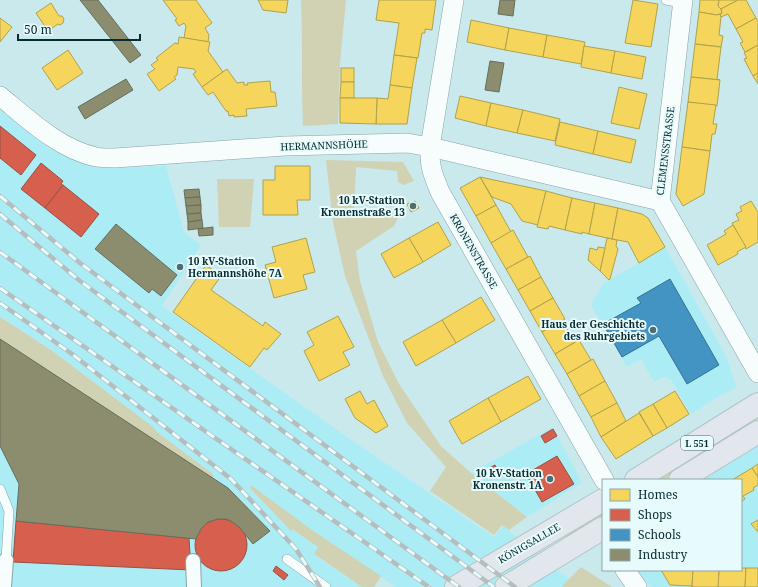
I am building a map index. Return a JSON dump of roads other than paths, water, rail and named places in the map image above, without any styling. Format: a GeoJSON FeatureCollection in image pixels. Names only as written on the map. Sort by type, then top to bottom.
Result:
{"type":"FeatureCollection","features":[{"type":"Feature","properties":{"kind":"main road","name":"L 551"},"geometry":{"type":"LineString","coordinates":[[638,479],[758,404]]}},
{"type":"Feature","properties":{"kind":"main road","name":"L 551"},"geometry":{"type":"LineString","coordinates":[[682,479],[758,432]]}},
{"type":"Feature","properties":{"kind":"main road","name":"KÖNIGSALLEE"},"geometry":{"type":"LineString","coordinates":[[456,587],[602,501]]}},
{"type":"Feature","properties":{"kind":"main road"},"geometry":{"type":"LineString","coordinates":[[506,587],[601,532]]}},
{"type":"Feature","properties":{"kind":"street","name":"KRONENSTRASSE"},"geometry":{"type":"LineString","coordinates":[[454,0],[430,147],[429,162],[431,172],[440,192],[603,479]]}},
{"type":"Feature","properties":{"kind":"street","name":"CLEMENSSTRASSE"},"geometry":{"type":"LineString","coordinates":[[677,1],[660,201],[758,373]]}},
{"type":"Feature","properties":{"kind":"street","name":"HERMANNSHÖHE"},"geometry":{"type":"LineString","coordinates":[[0,96],[40,129],[54,138],[78,151],[96,157],[115,158],[285,146],[407,143],[430,147],[660,201]]}},
{"type":"Feature","properties":{"kind":"street"},"geometry":{"type":"LineString","coordinates":[[0,587],[5,587],[6,560]]}},
{"type":"Feature","properties":{"kind":"street"},"geometry":{"type":"LineString","coordinates":[[193,561],[194,587]]}},
{"type":"Feature","properties":{"kind":"street"},"geometry":{"type":"LineString","coordinates":[[626,571],[637,587]]}},
{"type":"Feature","properties":{"kind":"lane"},"geometry":{"type":"LineString","coordinates":[[0,489],[9,511],[6,560]]}},
{"type":"Feature","properties":{"kind":"lane"},"geometry":{"type":"LineString","coordinates":[[287,559],[326,587]]}},
{"type":"Feature","properties":{"kind":"railway"},"geometry":{"type":"LineString","coordinates":[[0,196],[80,263],[515,587]]}},
{"type":"Feature","properties":{"kind":"railway"},"geometry":{"type":"LineString","coordinates":[[0,214],[80,281],[494,587]]}},
{"type":"Feature","properties":{"kind":"railway"},"geometry":{"type":"LineString","coordinates":[[0,252],[459,587]]}},
{"type":"Feature","properties":{"kind":"railway"},"geometry":{"type":"LineString","coordinates":[[0,288],[429,587]]}},
{"type":"Feature","properties":{"kind":"railway"},"geometry":{"type":"LineString","coordinates":[[0,303],[72,354],[231,479],[296,549],[320,587]]}},
{"type":"Feature","properties":{"kind":"place","name":"10 kV-Station Kronenstraße 13"},"geometry":{"type":"Point","coordinates":[413,206]}},
{"type":"Feature","properties":{"kind":"place","name":"10 kV-Station Hermannshöhe 7A"},"geometry":{"type":"Point","coordinates":[180,267]}},
{"type":"Feature","properties":{"kind":"place","name":"Haus der Geschichte des Ruhrgebiets"},"geometry":{"type":"Point","coordinates":[653,330]}},
{"type":"Feature","properties":{"kind":"place","name":"10 kV-Station Kronenstr. 1A"},"geometry":{"type":"Point","coordinates":[550,479]}}]}
